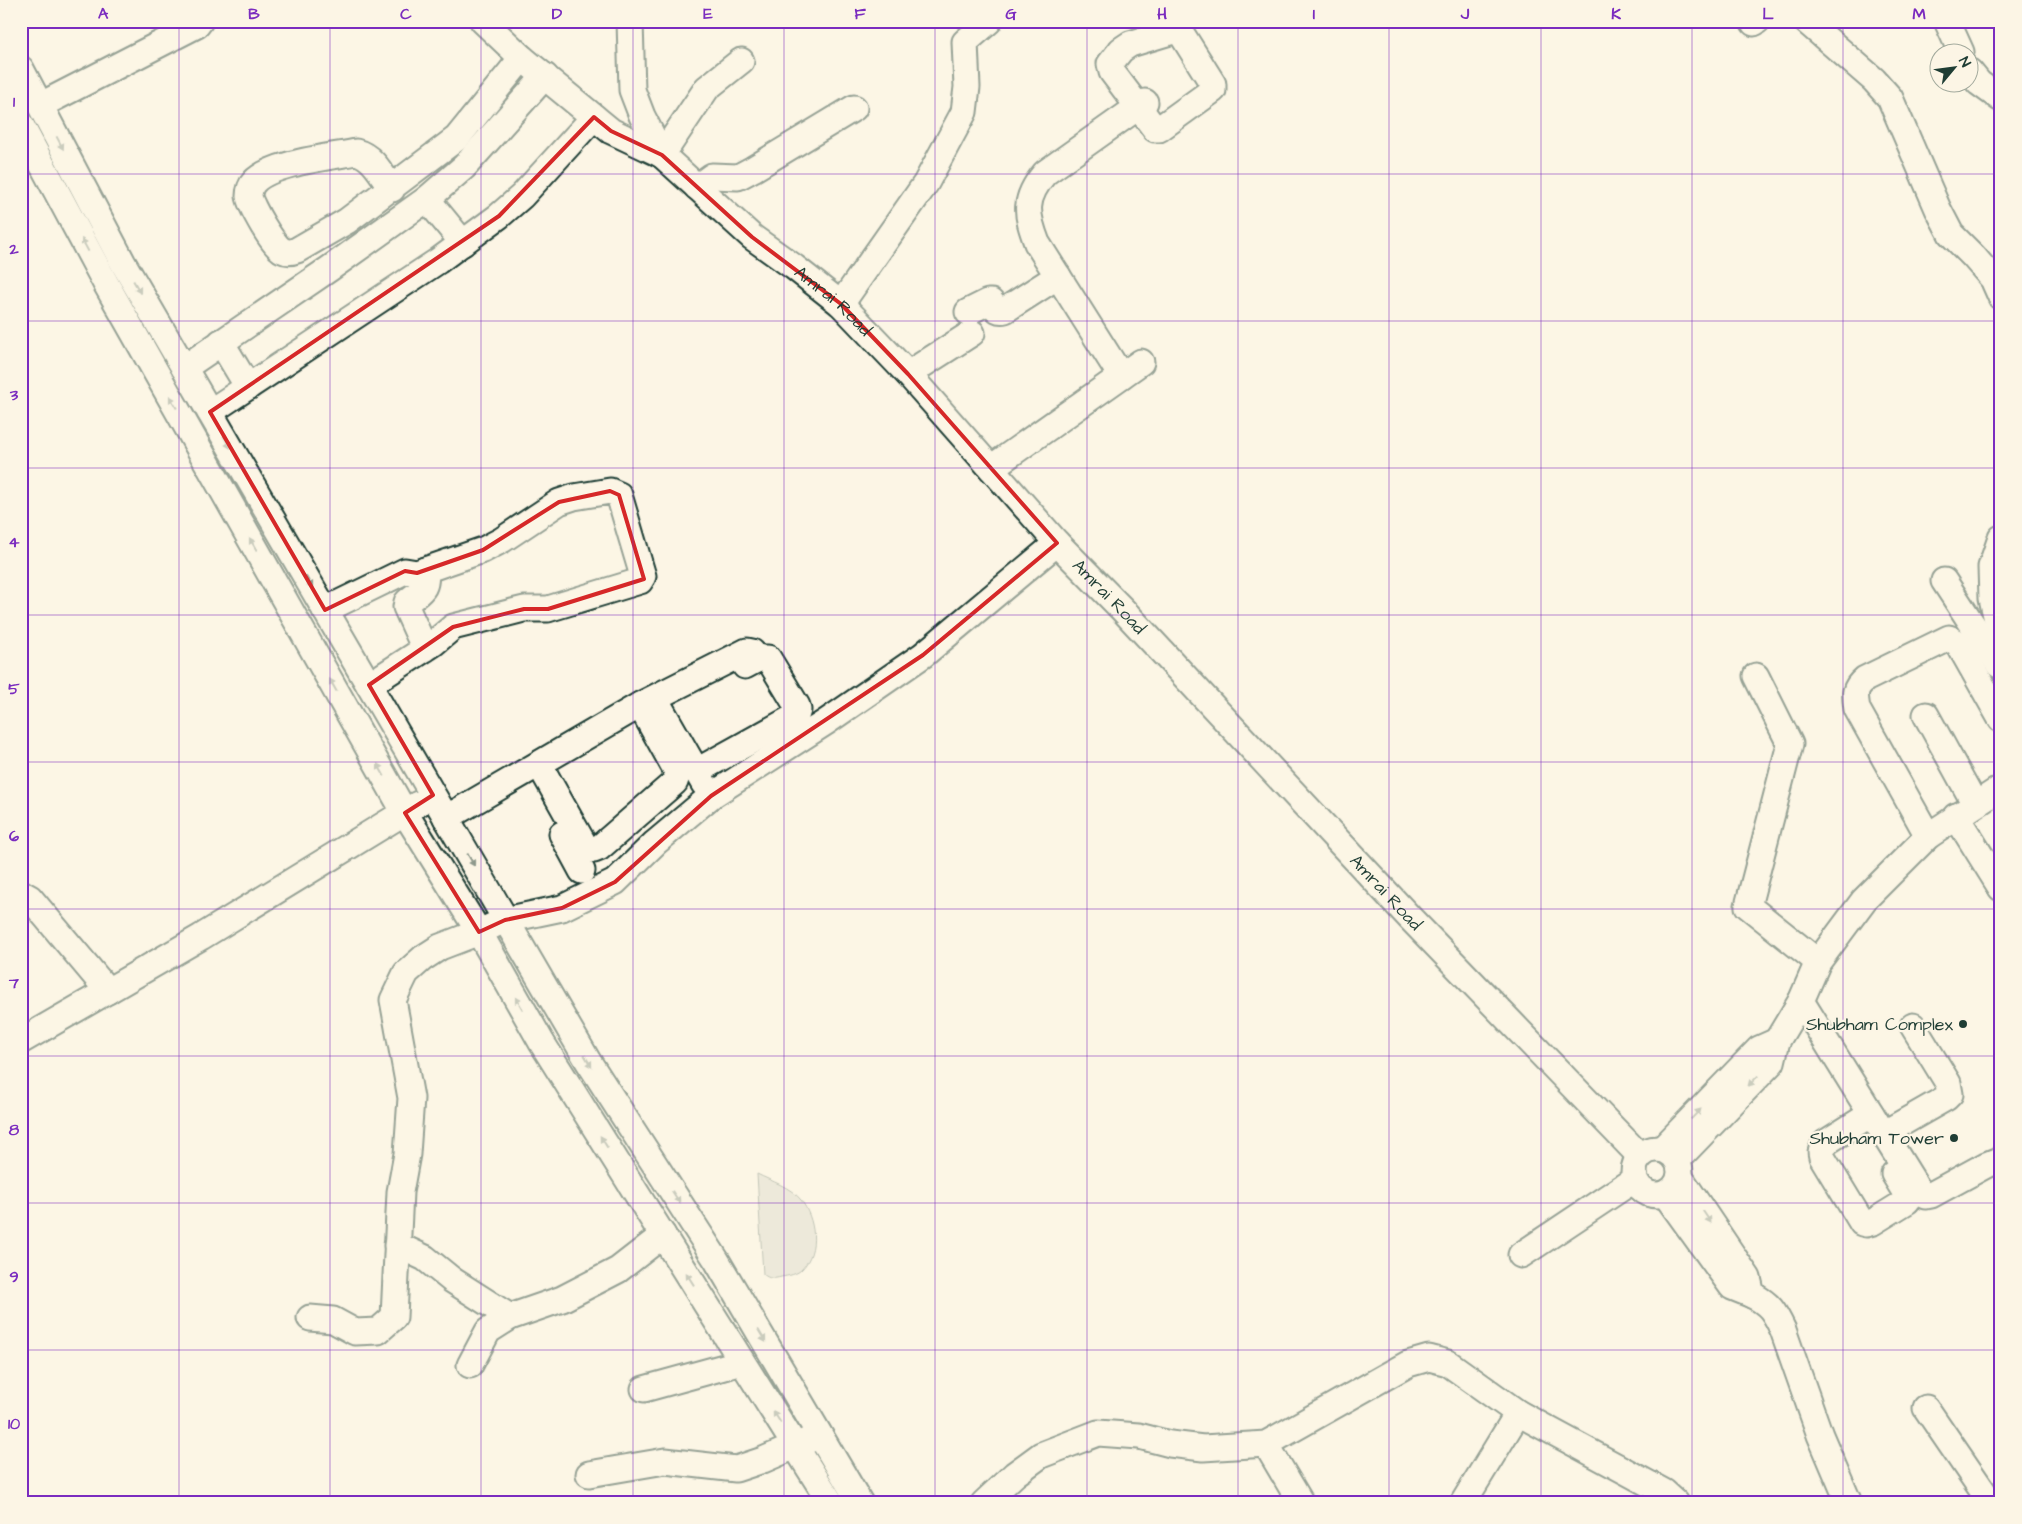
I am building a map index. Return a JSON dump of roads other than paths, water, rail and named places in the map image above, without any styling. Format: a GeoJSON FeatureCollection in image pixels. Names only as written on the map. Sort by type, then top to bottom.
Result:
{"type":"FeatureCollection","features":[{"type":"Feature","properties":{"kind":"street"},"geometry":{"type":"LineString","coordinates":[[41,106],[197,25],[200,21]]}},
{"type":"Feature","properties":{"kind":"street"},"geometry":{"type":"LineString","coordinates":[[483,21],[522,58],[611,132],[662,155],[707,88],[741,61]]}},
{"type":"Feature","properties":{"kind":"street","name":"Amrai Road"},"geometry":{"type":"LineString","coordinates":[[630,21],[632,90],[642,116],[662,155],[752,237],[841,304],[908,374],[1056,542],[1124,610],[1411,919],[1660,1169],[1748,1278],[1752,1295],[1767,1302],[1775,1313],[1783,1330],[1820,1435],[1850,1503]]}},
{"type":"Feature","properties":{"kind":"street"},"geometry":{"type":"LineString","coordinates":[[841,304],[926,183],[964,112],[967,87],[965,42],[989,21]]}},
{"type":"Feature","properties":{"kind":"street"},"geometry":{"type":"LineString","coordinates":[[1806,21],[1874,80],[1887,94],[1951,234],[1993,279],[2001,297]]}},
{"type":"Feature","properties":{"kind":"street"},"geometry":{"type":"LineString","coordinates":[[1947,21],[1956,42]]}},
{"type":"Feature","properties":{"kind":"street"},"geometry":{"type":"LineString","coordinates":[[392,189],[371,160],[363,154],[356,152],[278,168],[258,178],[252,184],[249,195],[274,243],[281,250],[290,252],[297,250],[347,222],[392,189],[456,138],[522,58]]}},
{"type":"Feature","properties":{"kind":"street"},"geometry":{"type":"LineString","coordinates":[[21,69],[123,263],[568,1028],[717,1260],[860,1503]]}},
{"type":"Feature","properties":{"kind":"street"},"geometry":{"type":"LineString","coordinates":[[184,368],[329,269],[427,199],[464,167],[545,76]]}},
{"type":"Feature","properties":{"kind":"street"},"geometry":{"type":"LineString","coordinates":[[1980,84],[2001,99]]}},
{"type":"Feature","properties":{"kind":"street"},"geometry":{"type":"LineString","coordinates":[[1121,376],[1037,243],[1028,220],[1029,202],[1036,184],[1045,173],[1141,104]]}},
{"type":"Feature","properties":{"kind":"street"},"geometry":{"type":"LineString","coordinates":[[697,187],[712,176],[738,177],[854,108]]}},
{"type":"Feature","properties":{"kind":"street"},"geometry":{"type":"LineString","coordinates":[[210,412],[463,243],[499,216],[522,196],[594,117]]}},
{"type":"Feature","properties":{"kind":"street"},"geometry":{"type":"LineString","coordinates":[[21,125],[105,282],[405,813],[479,932],[542,1043],[831,1503]]}},
{"type":"Feature","properties":{"kind":"street"},"geometry":{"type":"LineString","coordinates":[[427,199],[463,243]]}},
{"type":"Feature","properties":{"kind":"street"},"geometry":{"type":"LineString","coordinates":[[908,374],[970,323],[988,302],[991,302],[996,310],[1005,310],[1058,276]]}},
{"type":"Feature","properties":{"kind":"street"},"geometry":{"type":"LineString","coordinates":[[221,342],[248,387]]}},
{"type":"Feature","properties":{"kind":"street"},"geometry":{"type":"LineString","coordinates":[[991,468],[1141,362]]}},
{"type":"Feature","properties":{"kind":"street"},"geometry":{"type":"LineString","coordinates":[[325,610],[405,572],[418,573],[483,550],[502,540],[559,502],[574,497],[610,491],[619,495],[643,576],[636,583],[548,609],[524,609],[453,628],[426,649],[369,685]]}},
{"type":"Feature","properties":{"kind":"street"},"geometry":{"type":"LineString","coordinates":[[1999,664],[1999,629],[1992,598],[1991,567],[2001,538]]}},
{"type":"Feature","properties":{"kind":"street"},"geometry":{"type":"LineString","coordinates":[[310,1318],[333,1320],[355,1332],[378,1331],[394,1317],[400,1192],[407,1154],[410,1098],[394,1000],[406,972],[422,958],[440,947],[505,920],[562,908],[615,882],[655,843],[711,796],[826,722],[923,654],[1056,542]]}},
{"type":"Feature","properties":{"kind":"street"},"geometry":{"type":"LineString","coordinates":[[425,570],[426,580],[421,592],[407,602],[406,608],[426,649]]}},
{"type":"Feature","properties":{"kind":"street"},"geometry":{"type":"LineString","coordinates":[[1944,580],[1999,664]]}},
{"type":"Feature","properties":{"kind":"street"},"geometry":{"type":"LineString","coordinates":[[1928,836],[1857,709],[1855,696],[1857,685],[1865,679],[1950,638],[1958,643],[1999,713]]}},
{"type":"Feature","properties":{"kind":"street"},"geometry":{"type":"LineString","coordinates":[[446,818],[533,768],[747,651],[752,652],[756,660],[765,656],[797,706],[796,716],[697,771]]}},
{"type":"Feature","properties":{"kind":"street"},"geometry":{"type":"LineString","coordinates":[[1756,676],[1790,744],[1748,906],[1818,962]]}},
{"type":"Feature","properties":{"kind":"street"},"geometry":{"type":"LineString","coordinates":[[652,704],[697,771],[711,796]]}},
{"type":"Feature","properties":{"kind":"street"},"geometry":{"type":"LineString","coordinates":[[533,768],[588,850],[598,848],[675,782],[676,770],[652,704]]}},
{"type":"Feature","properties":{"kind":"street"},"geometry":{"type":"LineString","coordinates":[[1926,714],[2001,888]]}},
{"type":"Feature","properties":{"kind":"street"},"geometry":{"type":"LineString","coordinates":[[533,768],[582,871]]}},
{"type":"Feature","properties":{"kind":"street"},"geometry":{"type":"LineString","coordinates":[[1521,1255],[1660,1169],[1772,1062],[1777,1041],[1801,1000],[1818,962],[1864,900],[1928,836],[2001,788]]}},
{"type":"Feature","properties":{"kind":"street"},"geometry":{"type":"LineString","coordinates":[[21,1041],[201,937],[433,795]]}},
{"type":"Feature","properties":{"kind":"street"},"geometry":{"type":"LineString","coordinates":[[21,892],[30,898],[108,991]]}},
{"type":"Feature","properties":{"kind":"street"},"geometry":{"type":"LineString","coordinates":[[1801,1000],[1872,1123],[1921,1194],[1926,1196],[2001,1159]]}},
{"type":"Feature","properties":{"kind":"street"},"geometry":{"type":"LineString","coordinates":[[1872,1123],[1946,1098],[1950,1094],[1948,1083],[1913,1026]]}},
{"type":"Feature","properties":{"kind":"street"},"geometry":{"type":"LineString","coordinates":[[542,1043],[568,1028]]}},
{"type":"Feature","properties":{"kind":"street"},"geometry":{"type":"LineString","coordinates":[[470,1365],[488,1331],[510,1317],[562,1299],[618,1270],[662,1235]]}},
{"type":"Feature","properties":{"kind":"street"},"geometry":{"type":"LineString","coordinates":[[397,1245],[425,1258],[452,1280],[510,1317]]}},
{"type":"Feature","properties":{"kind":"street"},"geometry":{"type":"LineString","coordinates":[[984,1503],[1015,1474],[1041,1455],[1098,1433],[1139,1436],[1170,1444],[1203,1448],[1266,1444],[1408,1364],[1429,1358],[1448,1363],[1518,1413],[1664,1492],[1676,1503]]}},
{"type":"Feature","properties":{"kind":"street"},"geometry":{"type":"LineString","coordinates":[[644,1389],[742,1362]]}},
{"type":"Feature","properties":{"kind":"street"},"geometry":{"type":"LineString","coordinates":[[1926,1408],[1991,1503]]}},
{"type":"Feature","properties":{"kind":"street"},"geometry":{"type":"LineString","coordinates":[[1462,1503],[1518,1413]]}},
{"type":"Feature","properties":{"kind":"street"},"geometry":{"type":"LineString","coordinates":[[589,1474],[665,1461],[736,1469],[821,1435]]}},
{"type":"Feature","properties":{"kind":"street"},"geometry":{"type":"LineString","coordinates":[[1266,1444],[1301,1503]]}},
{"type":"Feature","properties":{"kind":"place","name":"Shubham Complex"},"geometry":{"type":"Point","coordinates":[1963,1024]}},
{"type":"Feature","properties":{"kind":"place","name":"Shubham Tower"},"geometry":{"type":"Point","coordinates":[1954,1138]}}]}
